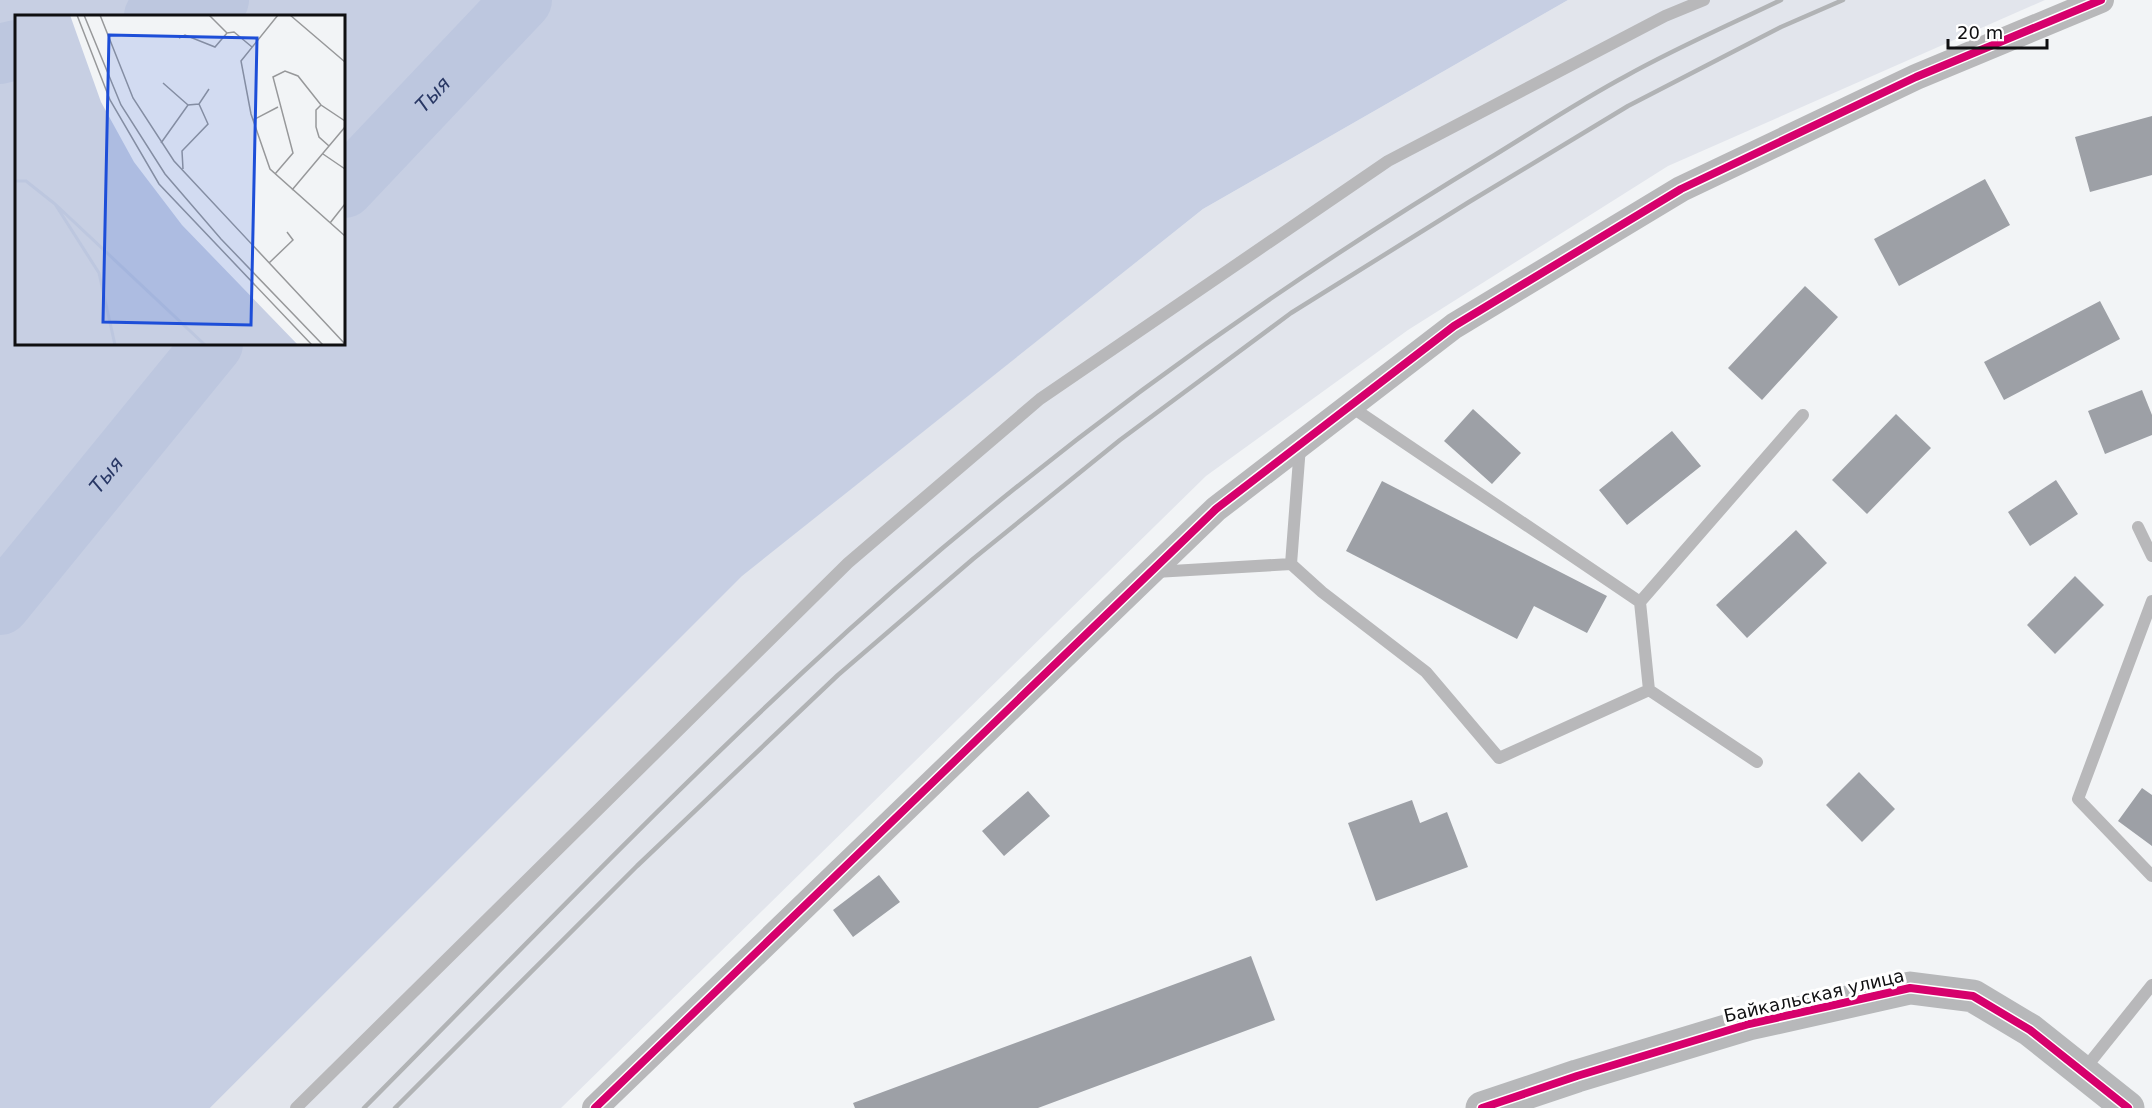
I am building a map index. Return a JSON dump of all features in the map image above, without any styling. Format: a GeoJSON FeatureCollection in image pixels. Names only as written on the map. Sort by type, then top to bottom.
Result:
{"type":"FeatureCollection","features":[{"type":"Feature","properties":{"kind":"street"},"geometry":{"type":"LineString","coordinates":[[596,1108],[1216,509],[1454,326],[1681,189],[1916,77],[2101,0]]}},
{"type":"Feature","properties":{"kind":"street","name":"Байкальская улица"},"geometry":{"type":"LineString","coordinates":[[1482,1108],[1539,1095],[1749,1024],[1910,988],[1973,996],[2031,1030],[2128,1108]]}},
{"type":"Feature","properties":{"kind":"lane"},"geometry":{"type":"LineString","coordinates":[[296,1108],[848,563],[1040,399],[1388,161],[1665,16],[1704,0]]}},
{"type":"Feature","properties":{"kind":"lane"},"geometry":{"type":"LineString","coordinates":[[1350,406],[1640,602]]}},
{"type":"Feature","properties":{"kind":"lane"},"geometry":{"type":"LineString","coordinates":[[1649,690],[1640,602],[1803,415]]}},
{"type":"Feature","properties":{"kind":"lane"},"geometry":{"type":"LineString","coordinates":[[1291,564],[1300,445]]}},
{"type":"Feature","properties":{"kind":"lane"},"geometry":{"type":"LineString","coordinates":[[2138,527],[2152,555]]}},
{"type":"Feature","properties":{"kind":"lane"},"geometry":{"type":"LineString","coordinates":[[1151,572],[1291,564],[1322,592],[1426,672],[1499,758],[1649,690]]}},
{"type":"Feature","properties":{"kind":"lane"},"geometry":{"type":"LineString","coordinates":[[2152,601],[2078,799],[2152,876]]}},
{"type":"Feature","properties":{"kind":"lane"},"geometry":{"type":"LineString","coordinates":[[1649,690],[1757,762]]}},
{"type":"Feature","properties":{"kind":"lane"},"geometry":{"type":"LineString","coordinates":[[2082,1072],[2152,985]]}},
{"type":"Feature","properties":{"kind":"shaded area"},"geometry":{"type":"Polygon","coordinates":[[[0,0],[1568,0],[1203,209],[742,576],[210,1108],[0,1108],[0,0]]]}},
{"type":"Feature","properties":{"kind":"shaded area"},"geometry":{"type":"Polygon","coordinates":[[[1568,0],[2045,0],[1668,166],[1408,330],[1206,476],[561,1108],[210,1108],[741,576],[1203,209],[1568,0]]]}},
{"type":"Feature","properties":{"kind":"building"},"geometry":{"type":"Polygon","coordinates":[[[2152,116],[2152,175],[2090,192],[2075,137],[2152,116]]]}},
{"type":"Feature","properties":{"kind":"building"},"geometry":{"type":"Polygon","coordinates":[[[1985,179],[2010,225],[1899,286],[1874,239],[1985,179]]]}},
{"type":"Feature","properties":{"kind":"building"},"geometry":{"type":"Polygon","coordinates":[[[1805,286],[1838,317],[1762,400],[1728,368],[1805,286]]]}},
{"type":"Feature","properties":{"kind":"building"},"geometry":{"type":"Polygon","coordinates":[[[2100,301],[2120,339],[2004,400],[1984,362],[2100,301]]]}},
{"type":"Feature","properties":{"kind":"building"},"geometry":{"type":"Polygon","coordinates":[[[2142,390],[2152,415],[2152,435],[2105,454],[2088,411],[2142,390]]]}},
{"type":"Feature","properties":{"kind":"building"},"geometry":{"type":"Polygon","coordinates":[[[1473,409],[1521,453],[1492,484],[1444,441],[1473,409]]]}},
{"type":"Feature","properties":{"kind":"building"},"geometry":{"type":"Polygon","coordinates":[[[1896,414],[1931,448],[1867,514],[1832,480],[1896,414]]]}},
{"type":"Feature","properties":{"kind":"building"},"geometry":{"type":"Polygon","coordinates":[[[1672,431],[1701,466],[1627,525],[1599,490],[1672,431]]]}},
{"type":"Feature","properties":{"kind":"building"},"geometry":{"type":"Polygon","coordinates":[[[2056,480],[2078,514],[2030,546],[2008,512],[2056,480]]]}},
{"type":"Feature","properties":{"kind":"building"},"geometry":{"type":"Polygon","coordinates":[[[1382,481],[1607,596],[1587,633],[1534,606],[1517,639],[1346,551],[1382,481]]]}},
{"type":"Feature","properties":{"kind":"building"},"geometry":{"type":"Polygon","coordinates":[[[1796,530],[1827,563],[1747,638],[1716,605],[1796,530]]]}},
{"type":"Feature","properties":{"kind":"building"},"geometry":{"type":"Polygon","coordinates":[[[2075,576],[2104,605],[2055,654],[2027,625],[2075,576]]]}},
{"type":"Feature","properties":{"kind":"building"},"geometry":{"type":"Polygon","coordinates":[[[1859,772],[1895,809],[1862,842],[1826,805],[1859,772]]]}},
{"type":"Feature","properties":{"kind":"building"},"geometry":{"type":"Polygon","coordinates":[[[2142,788],[2152,795],[2152,846],[2118,821],[2142,788]]]}},
{"type":"Feature","properties":{"kind":"building"},"geometry":{"type":"Polygon","coordinates":[[[1028,791],[1050,816],[1004,856],[982,831],[1028,791]]]}},
{"type":"Feature","properties":{"kind":"building"},"geometry":{"type":"Polygon","coordinates":[[[1412,800],[1420,823],[1447,812],[1468,867],[1376,901],[1348,823],[1412,800]]]}},
{"type":"Feature","properties":{"kind":"building"},"geometry":{"type":"Polygon","coordinates":[[[879,875],[900,902],[853,937],[833,910],[879,875]]]}},
{"type":"Feature","properties":{"kind":"building"},"geometry":{"type":"Polygon","coordinates":[[[1251,956],[1275,1020],[1038,1108],[855,1108],[853,1103],[1251,956]]]}},
{"type":"Feature","properties":{"kind":"waterway","name":"Тыя"},"geometry":{"type":"LineString","coordinates":[[158,15],[219,0]]}},
{"type":"Feature","properties":{"kind":"waterway","name":"Тыя"},"geometry":{"type":"LineString","coordinates":[[345,187],[522,0]]}},
{"type":"Feature","properties":{"kind":"waterway","name":"Тыя"},"geometry":{"type":"LineString","coordinates":[[0,54],[15,50]]}},
{"type":"Feature","properties":{"kind":"waterway","name":"Тыя"},"geometry":{"type":"LineString","coordinates":[[0,605],[212,345]]}},
{"type":"Feature","properties":{"kind":"railway"},"geometry":{"type":"LineString","coordinates":[[364,1108],[581,888],[803,672],[883,600],[1049,462],[1134,396],[1222,333],[1401,213],[1609,85],[1683,46],[1781,0]]}},
{"type":"Feature","properties":{"kind":"railway"},"geometry":{"type":"LineString","coordinates":[[395,1108],[637,866],[838,675],[973,559],[1120,440],[1291,313],[1469,202],[1628,106],[1781,27],[1843,0]]}},
{"type":"Feature","properties":{"kind":"cycle path"},"geometry":{"type":"LineString","coordinates":[[595,1108],[1216,509],[1454,326],[1681,189],[1916,77],[2101,0]]}},
{"type":"Feature","properties":{"kind":"cycle path"},"geometry":{"type":"LineString","coordinates":[[1482,1108],[1577,1076],[1749,1024],[1910,988],[1973,996],[2030,1030],[2128,1108]]}}]}
